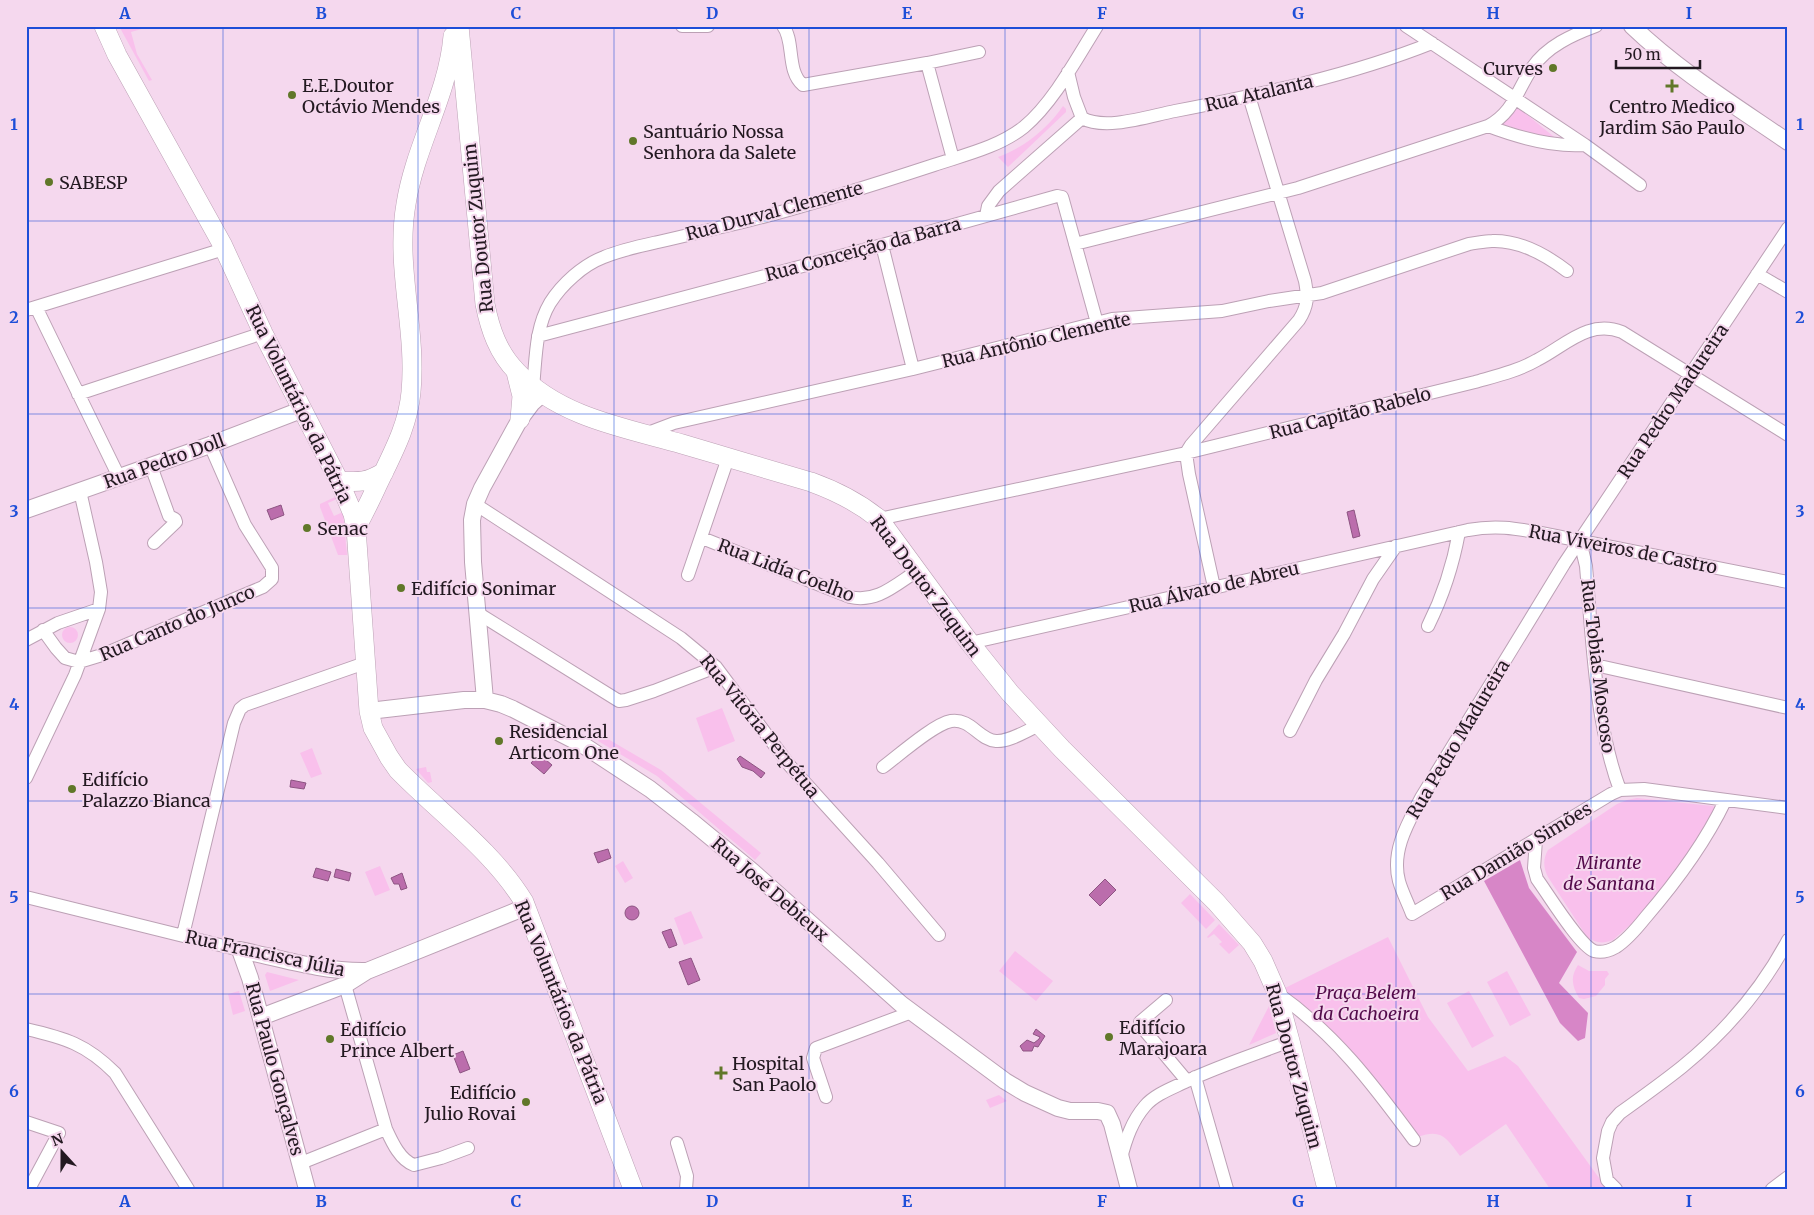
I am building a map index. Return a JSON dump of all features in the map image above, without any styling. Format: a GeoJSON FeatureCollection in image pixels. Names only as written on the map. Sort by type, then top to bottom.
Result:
{"type":"FeatureCollection","features":[{"type":"Feature","properties":{"kind":"main road","name":"Rua Voluntários da Pátria"},"geometry":{"type":"LineString","coordinates":[[104,26],[117,55],[224,249],[263,333],[339,482],[353,514],[356,528],[369,712],[373,728],[398,770],[494,863],[512,885],[526,907],[633,1189]]}},
{"type":"Feature","properties":{"kind":"main road","name":"Rua Doutor Zuquim"},"geometry":{"type":"LineString","coordinates":[[458,26],[485,304],[494,337],[505,358],[516,372],[538,391],[558,404],[645,434],[828,488],[861,505],[879,519],[994,675],[1040,725],[1238,925],[1252,943],[1263,961],[1277,992],[1327,1189]]}},
{"type":"Feature","properties":{"kind":"main road"},"geometry":{"type":"LineString","coordinates":[[356,528],[403,430],[411,393],[411,361],[402,258],[402,233],[406,202],[418,157],[443,86],[453,32],[458,26]]}},
{"type":"Feature","properties":{"kind":"main road"},"geometry":{"type":"LineString","coordinates":[[516,372],[522,396],[520,420]]}},
{"type":"Feature","properties":{"kind":"main road"},"geometry":{"type":"LineString","coordinates":[[339,482],[362,482],[373,479],[384,472]]}},
{"type":"Feature","properties":{"kind":"street"},"geometry":{"type":"LineString","coordinates":[[682,26],[708,26]]}},
{"type":"Feature","properties":{"kind":"street"},"geometry":{"type":"LineString","coordinates":[[783,26],[798,81],[803,85],[979,52]]}},
{"type":"Feature","properties":{"kind":"street"},"geometry":{"type":"LineString","coordinates":[[1406,26],[1585,145],[1640,185]]}},
{"type":"Feature","properties":{"kind":"street"},"geometry":{"type":"LineString","coordinates":[[1075,244],[1279,193],[1488,126],[1503,116],[1516,99],[1533,67],[1544,55],[1556,45],[1596,26]]}},
{"type":"Feature","properties":{"kind":"street"},"geometry":{"type":"LineString","coordinates":[[1632,26],[1652,45],[1709,89],[1788,142]]}},
{"type":"Feature","properties":{"kind":"street","name":"Rua Durval Clemente"},"geometry":{"type":"LineString","coordinates":[[538,391],[538,336],[543,319],[551,303],[566,284],[583,269],[602,257],[628,249],[818,202],[953,159],[1006,139],[1024,127],[1040,112],[1099,27]]}},
{"type":"Feature","properties":{"kind":"street","name":"Rua Atalanta"},"geometry":{"type":"LineString","coordinates":[[1082,118],[1096,123],[1107,123],[1287,88],[1358,69],[1432,43]]}},
{"type":"Feature","properties":{"kind":"street"},"geometry":{"type":"LineString","coordinates":[[927,63],[953,159]]}},
{"type":"Feature","properties":{"kind":"street"},"geometry":{"type":"LineString","coordinates":[[986,216],[988,206],[998,191],[1082,118],[1068,72]]}},
{"type":"Feature","properties":{"kind":"street"},"geometry":{"type":"LineString","coordinates":[[1214,587],[1186,453],[1299,320],[1307,303],[1308,296],[1279,193],[1248,96]]}},
{"type":"Feature","properties":{"kind":"street"},"geometry":{"type":"LineString","coordinates":[[1488,126],[1556,144],[1585,145]]}},
{"type":"Feature","properties":{"kind":"street","name":"Rua Conceição da Barra"},"geometry":{"type":"LineString","coordinates":[[538,336],[1060,196],[1064,200],[1097,322]]}},
{"type":"Feature","properties":{"kind":"street","name":"Rua Pedro Madureira"},"geometry":{"type":"LineString","coordinates":[[1412,914],[1399,880],[1397,866],[1398,850],[1405,830],[1421,798],[1580,540],[1788,228]]}},
{"type":"Feature","properties":{"kind":"street","name":"Rua Antônio Clemente"},"geometry":{"type":"LineString","coordinates":[[645,434],[690,420],[913,369],[1097,322],[1128,317],[1209,313],[1269,301],[1308,296],[1343,287],[1469,244],[1492,241],[1511,243],[1532,250],[1568,271]]}},
{"type":"Feature","properties":{"kind":"street"},"geometry":{"type":"LineString","coordinates":[[882,245],[913,369]]}},
{"type":"Feature","properties":{"kind":"street"},"geometry":{"type":"LineString","coordinates":[[119,478],[78,394],[31,309],[224,249]]}},
{"type":"Feature","properties":{"kind":"street"},"geometry":{"type":"LineString","coordinates":[[1757,274],[1788,292]]}},
{"type":"Feature","properties":{"kind":"street","name":"Rua Capitão Rabelo"},"geometry":{"type":"LineString","coordinates":[[879,519],[1186,453],[1505,374],[1537,360],[1579,335],[1596,329],[1610,328],[1622,332],[1788,435]]}},
{"type":"Feature","properties":{"kind":"street"},"geometry":{"type":"LineString","coordinates":[[78,394],[263,333]]}},
{"type":"Feature","properties":{"kind":"street"},"geometry":{"type":"LineString","coordinates":[[485,700],[476,612],[472,536],[475,504],[482,488],[538,391]]}},
{"type":"Feature","properties":{"kind":"street","name":"Rua Pedro Doll"},"geometry":{"type":"LineString","coordinates":[[26,510],[119,478],[302,410]]}},
{"type":"Feature","properties":{"kind":"street","name":"Rua Canto do Junco"},"geometry":{"type":"LineString","coordinates":[[79,662],[102,655],[242,597],[272,579],[272,568],[245,525],[210,445]]}},
{"type":"Feature","properties":{"kind":"street","name":"Rua Lidía Coelho"},"geometry":{"type":"LineString","coordinates":[[728,458],[702,538],[859,599],[876,596],[917,570]]}},
{"type":"Feature","properties":{"kind":"street"},"geometry":{"type":"LineString","coordinates":[[150,466],[169,516],[176,522],[154,543]]}},
{"type":"Feature","properties":{"kind":"street"},"geometry":{"type":"LineString","coordinates":[[26,778],[71,682],[99,609],[101,592],[80,491]]}},
{"type":"Feature","properties":{"kind":"street","name":"Rua Vitória Perpétua"},"geometry":{"type":"LineString","coordinates":[[475,504],[681,638],[716,667],[790,766],[878,863],[939,935]]}},
{"type":"Feature","properties":{"kind":"street","name":"Rua Viveiros de Castro"},"geometry":{"type":"LineString","coordinates":[[1459,532],[1481,527],[1509,527],[1788,582]]}},
{"type":"Feature","properties":{"kind":"street"},"geometry":{"type":"LineString","coordinates":[[1428,626],[1448,577],[1459,532]]}},
{"type":"Feature","properties":{"kind":"street","name":"Rua Álvaro de Abreu"},"geometry":{"type":"LineString","coordinates":[[970,643],[1459,532]]}},
{"type":"Feature","properties":{"kind":"street"},"geometry":{"type":"LineString","coordinates":[[688,575],[702,538]]}},
{"type":"Feature","properties":{"kind":"street","name":"Rua Tobias Moscoso"},"geometry":{"type":"LineString","coordinates":[[1580,540],[1586,566],[1602,723],[1611,764],[1620,790]]}},
{"type":"Feature","properties":{"kind":"street"},"geometry":{"type":"LineString","coordinates":[[1290,731],[1316,680],[1344,634],[1373,579],[1396,546]]}},
{"type":"Feature","properties":{"kind":"street"},"geometry":{"type":"LineString","coordinates":[[1559,574],[1571,567],[1586,566]]}},
{"type":"Feature","properties":{"kind":"street"},"geometry":{"type":"LineString","coordinates":[[26,640],[58,623],[99,609]]}},
{"type":"Feature","properties":{"kind":"street"},"geometry":{"type":"LineString","coordinates":[[476,612],[544,652],[619,701],[635,697],[716,667]]}},
{"type":"Feature","properties":{"kind":"street"},"geometry":{"type":"LineString","coordinates":[[43,630],[62,655],[79,662]]}},
{"type":"Feature","properties":{"kind":"street"},"geometry":{"type":"LineString","coordinates":[[182,935],[234,723],[240,709],[245,705],[365,664]]}},
{"type":"Feature","properties":{"kind":"street"},"geometry":{"type":"LineString","coordinates":[[1595,665],[1788,708]]}},
{"type":"Feature","properties":{"kind":"street","name":"Rua José Debieux"},"geometry":{"type":"LineString","coordinates":[[369,712],[464,700],[485,700],[513,709],[583,745],[650,789],[692,821],[753,872],[865,973],[912,1012],[1005,1081],[1025,1094],[1058,1108],[1070,1111],[1098,1111],[1107,1113],[1112,1124],[1121,1158]]}},
{"type":"Feature","properties":{"kind":"street"},"geometry":{"type":"LineString","coordinates":[[884,767],[938,726],[950,721],[965,722],[996,741],[1010,738],[1040,725]]}},
{"type":"Feature","properties":{"kind":"street"},"geometry":{"type":"LineString","coordinates":[[1620,790],[1644,789],[1788,808]]}},
{"type":"Feature","properties":{"kind":"street","name":"Rua Damião Simões"},"geometry":{"type":"LineString","coordinates":[[1412,914],[1536,840],[1564,821],[1620,790]]}},
{"type":"Feature","properties":{"kind":"street"},"geometry":{"type":"LineString","coordinates":[[1536,840],[1534,868],[1537,879],[1582,941],[1592,950],[1600,952],[1610,951],[1636,930],[1657,904],[1703,840],[1725,801]]}},
{"type":"Feature","properties":{"kind":"street","name":"Rua Francisca Júlia"},"geometry":{"type":"LineString","coordinates":[[26,898],[240,950],[320,968],[348,972],[367,971],[526,907]]}},
{"type":"Feature","properties":{"kind":"street"},"geometry":{"type":"LineString","coordinates":[[1616,1189],[1607,1180],[1604,1158],[1605,1142],[1612,1122],[1620,1113],[1684,1065],[1713,1039],[1740,1011],[1762,982],[1788,940]]}},
{"type":"Feature","properties":{"kind":"street","name":"Rua Paulo Gonçalves"},"geometry":{"type":"LineString","coordinates":[[240,950],[261,1017],[307,1189]]}},
{"type":"Feature","properties":{"kind":"street"},"geometry":{"type":"LineString","coordinates":[[320,968],[323,994]]}},
{"type":"Feature","properties":{"kind":"street"},"geometry":{"type":"LineString","coordinates":[[261,1017],[345,985],[367,971]]}},
{"type":"Feature","properties":{"kind":"street"},"geometry":{"type":"LineString","coordinates":[[345,985],[386,1129],[406,1162],[414,1165],[468,1148]]}},
{"type":"Feature","properties":{"kind":"street"},"geometry":{"type":"LineString","coordinates":[[1277,992],[1344,1051],[1373,1085],[1414,1140]]}},
{"type":"Feature","properties":{"kind":"street"},"geometry":{"type":"LineString","coordinates":[[1166,1000],[1140,1022],[1140,1025],[1191,1079],[1227,1189]]}},
{"type":"Feature","properties":{"kind":"street"},"geometry":{"type":"LineString","coordinates":[[826,1097],[813,1058],[816,1048],[912,1012]]}},
{"type":"Feature","properties":{"kind":"street"},"geometry":{"type":"LineString","coordinates":[[26,1029],[58,1037],[82,1046],[100,1058],[115,1073],[188,1189]]}},
{"type":"Feature","properties":{"kind":"street"},"geometry":{"type":"LineString","coordinates":[[1129,1189],[1121,1158],[1132,1126],[1146,1104],[1157,1096],[1191,1079],[1290,1041]]}},
{"type":"Feature","properties":{"kind":"street"},"geometry":{"type":"LineString","coordinates":[[26,1122],[59,1133],[29,1189]]}},
{"type":"Feature","properties":{"kind":"street"},"geometry":{"type":"LineString","coordinates":[[301,1163],[386,1129]]}},
{"type":"Feature","properties":{"kind":"street"},"geometry":{"type":"LineString","coordinates":[[677,1143],[687,1176],[686,1189]]}},
{"type":"Feature","properties":{"kind":"street"},"geometry":{"type":"LineString","coordinates":[[1772,1189],[1788,1177]]}},
{"type":"Feature","properties":{"kind":"green space"},"geometry":{"type":"Polygon","coordinates":[[[119,26],[152,26],[131,32],[137,54],[152,80],[149,81],[119,26]]]}},
{"type":"Feature","properties":{"kind":"green space"},"geometry":{"type":"Polygon","coordinates":[[[1514,104],[1559,141],[1502,124],[1514,104]]]}},
{"type":"Feature","properties":{"kind":"green space"},"geometry":{"type":"Polygon","coordinates":[[[1063,106],[1066,112],[1008,167],[998,157],[1026,143],[1043,130],[1063,106]]]}},
{"type":"Feature","properties":{"kind":"green space"},"geometry":{"type":"Polygon","coordinates":[[[335,497],[337,499],[328,503],[334,516],[343,512],[347,555],[338,555],[320,507],[320,504],[335,497]]]}},
{"type":"Feature","properties":{"kind":"green space"},"geometry":{"type":"Polygon","coordinates":[[[70,627],[78,635],[70,643],[62,635],[70,627]]]}},
{"type":"Feature","properties":{"kind":"green space"},"geometry":{"type":"Polygon","coordinates":[[[722,708],[735,741],[708,752],[696,718],[722,708]]]}},
{"type":"Feature","properties":{"kind":"green space"},"geometry":{"type":"Polygon","coordinates":[[[601,735],[661,770],[761,853],[755,860],[657,776],[598,741],[601,735]]]}},
{"type":"Feature","properties":{"kind":"green space"},"geometry":{"type":"Polygon","coordinates":[[[312,748],[322,774],[311,778],[300,753],[312,748]]]}},
{"type":"Feature","properties":{"kind":"green space"},"geometry":{"type":"Polygon","coordinates":[[[426,767],[427,772],[430,772],[432,782],[428,783],[416,769],[426,767]]]}},
{"type":"Feature","properties":{"kind":"green space","name":"Mirante de Santana"},"geometry":{"type":"Polygon","coordinates":[[[1637,798],[1713,806],[1716,812],[1656,902],[1613,940],[1596,942],[1587,937],[1548,877],[1544,866],[1545,857],[1548,850],[1617,804],[1637,798]]]}},
{"type":"Feature","properties":{"kind":"green space"},"geometry":{"type":"Polygon","coordinates":[[[623,861],[633,878],[625,883],[615,866],[623,861]]]}},
{"type":"Feature","properties":{"kind":"green space"},"geometry":{"type":"Polygon","coordinates":[[[380,866],[390,890],[375,896],[365,872],[380,866]]]}},
{"type":"Feature","properties":{"kind":"green space"},"geometry":{"type":"Polygon","coordinates":[[[1190,894],[1215,920],[1206,929],[1181,903],[1190,894]]]}},
{"type":"Feature","properties":{"kind":"green space"},"geometry":{"type":"Polygon","coordinates":[[[691,911],[703,938],[684,945],[674,918],[691,911]]]}},
{"type":"Feature","properties":{"kind":"green space"},"geometry":{"type":"Polygon","coordinates":[[[1219,924],[1239,945],[1229,954],[1219,944],[1222,942],[1214,934],[1207,937],[1219,924]]]}},
{"type":"Feature","properties":{"kind":"green space","name":"Praça Belem da Cachoeira"},"geometry":{"type":"Polygon","coordinates":[[[1388,937],[1428,1017],[1468,1071],[1505,1056],[1518,1066],[1607,1189],[1550,1189],[1506,1124],[1460,1156],[1443,1136],[1426,1134],[1418,1137],[1286,993],[1285,988],[1388,937]]]}},
{"type":"Feature","properties":{"kind":"green space"},"geometry":{"type":"Polygon","coordinates":[[[1015,951],[1053,981],[1036,1001],[999,971],[1015,951]]]}},
{"type":"Feature","properties":{"kind":"green space"},"geometry":{"type":"Polygon","coordinates":[[[1578,965],[1589,971],[1607,971],[1609,974],[1605,979],[1605,985],[1596,996],[1584,999],[1579,998],[1573,982],[1578,965]]]}},
{"type":"Feature","properties":{"kind":"green space"},"geometry":{"type":"Polygon","coordinates":[[[1507,971],[1531,1015],[1510,1026],[1487,982],[1507,971]]]}},
{"type":"Feature","properties":{"kind":"green space"},"geometry":{"type":"Polygon","coordinates":[[[267,972],[299,980],[270,991],[265,975],[267,972]]]}},
{"type":"Feature","properties":{"kind":"green space"},"geometry":{"type":"Polygon","coordinates":[[[239,991],[245,1011],[233,1015],[228,994],[239,991]]]}},
{"type":"Feature","properties":{"kind":"green space"},"geometry":{"type":"Polygon","coordinates":[[[1469,991],[1494,1036],[1472,1048],[1447,1003],[1469,991]]]}},
{"type":"Feature","properties":{"kind":"green space"},"geometry":{"type":"Polygon","coordinates":[[[1269,1006],[1276,1033],[1249,1045],[1269,1006]]]}},
{"type":"Feature","properties":{"kind":"green space"},"geometry":{"type":"Polygon","coordinates":[[[999,1095],[1007,1101],[990,1108],[986,1100],[999,1095]]]}},
{"type":"Feature","properties":{"kind":"shaded area"},"geometry":{"type":"Polygon","coordinates":[[[281,505],[284,515],[271,520],[267,510],[281,505]]]}},
{"type":"Feature","properties":{"kind":"shaded area"},"geometry":{"type":"Polygon","coordinates":[[[1354,510],[1360,536],[1353,538],[1347,512],[1354,510]]]}},
{"type":"Feature","properties":{"kind":"shaded area"},"geometry":{"type":"Polygon","coordinates":[[[539,754],[552,765],[544,774],[531,763],[539,754]]]}},
{"type":"Feature","properties":{"kind":"shaded area"},"geometry":{"type":"Polygon","coordinates":[[[740,756],[765,773],[761,778],[753,771],[742,767],[737,759],[740,756]]]}},
{"type":"Feature","properties":{"kind":"shaded area"},"geometry":{"type":"Polygon","coordinates":[[[291,780],[306,783],[304,789],[290,787],[291,780]]]}},
{"type":"Feature","properties":{"kind":"shaded area"},"geometry":{"type":"Polygon","coordinates":[[[608,849],[611,858],[598,863],[594,853],[608,849]]]}},
{"type":"Feature","properties":{"kind":"shaded area"},"geometry":{"type":"Polygon","coordinates":[[[1520,860],[1529,888],[1577,952],[1559,983],[1588,1013],[1585,1038],[1578,1041],[1560,1023],[1484,881],[1520,860]]]}},
{"type":"Feature","properties":{"kind":"shaded area"},"geometry":{"type":"Polygon","coordinates":[[[316,868],[331,872],[328,881],[313,877],[316,868]]]}},
{"type":"Feature","properties":{"kind":"shaded area"},"geometry":{"type":"Polygon","coordinates":[[[336,869],[351,873],[349,881],[334,877],[336,869]]]}},
{"type":"Feature","properties":{"kind":"shaded area"},"geometry":{"type":"Polygon","coordinates":[[[402,873],[407,888],[401,890],[399,884],[394,884],[391,878],[402,873]]]}},
{"type":"Feature","properties":{"kind":"shaded area"},"geometry":{"type":"Polygon","coordinates":[[[1105,879],[1116,890],[1100,906],[1089,895],[1105,879]]]}},
{"type":"Feature","properties":{"kind":"shaded area"},"geometry":{"type":"Polygon","coordinates":[[[632,906],[637,908],[639,913],[637,918],[632,920],[627,918],[625,913],[627,908],[632,906]]]}},
{"type":"Feature","properties":{"kind":"shaded area"},"geometry":{"type":"Polygon","coordinates":[[[671,929],[677,945],[669,948],[662,932],[671,929]]]}},
{"type":"Feature","properties":{"kind":"shaded area"},"geometry":{"type":"Polygon","coordinates":[[[691,958],[700,980],[688,985],[679,962],[691,958]]]}},
{"type":"Feature","properties":{"kind":"shaded area"},"geometry":{"type":"Polygon","coordinates":[[[1036,1029],[1045,1036],[1038,1047],[1034,1046],[1032,1051],[1023,1051],[1020,1046],[1027,1040],[1034,1043],[1039,1039],[1040,1037],[1033,1034],[1036,1029]]]}},
{"type":"Feature","properties":{"kind":"shaded area"},"geometry":{"type":"Polygon","coordinates":[[[463,1051],[470,1069],[460,1073],[453,1055],[463,1051]]]}},
{"type":"Feature","properties":{"kind":"place","name":"Curves"},"geometry":{"type":"Point","coordinates":[1553,68]}},
{"type":"Feature","properties":{"kind":"place","name":"Centro Medico Jardim São Paulo"},"geometry":{"type":"Point","coordinates":[1672,86]}},
{"type":"Feature","properties":{"kind":"place","name":"E.E.Doutor Octávio Mendes"},"geometry":{"type":"Point","coordinates":[292,95]}},
{"type":"Feature","properties":{"kind":"place","name":"Santuário Nossa Senhora da Salete"},"geometry":{"type":"Point","coordinates":[633,141]}},
{"type":"Feature","properties":{"kind":"place","name":"SABESP"},"geometry":{"type":"Point","coordinates":[49,182]}},
{"type":"Feature","properties":{"kind":"place","name":"Senac"},"geometry":{"type":"Point","coordinates":[307,528]}},
{"type":"Feature","properties":{"kind":"place","name":"Edifício Sonimar"},"geometry":{"type":"Point","coordinates":[401,588]}},
{"type":"Feature","properties":{"kind":"place","name":"Residencial Articom One"},"geometry":{"type":"Point","coordinates":[499,741]}},
{"type":"Feature","properties":{"kind":"place","name":"Edifício Palazzo Bianca"},"geometry":{"type":"Point","coordinates":[72,789]}},
{"type":"Feature","properties":{"kind":"place","name":"Edifício Marajoara"},"geometry":{"type":"Point","coordinates":[1109,1037]}},
{"type":"Feature","properties":{"kind":"place","name":"Edifício Prince Albert"},"geometry":{"type":"Point","coordinates":[330,1039]}},
{"type":"Feature","properties":{"kind":"place","name":"Hospital San Paolo"},"geometry":{"type":"Point","coordinates":[721,1073]}},
{"type":"Feature","properties":{"kind":"place","name":"Edifício Julio Rovai"},"geometry":{"type":"Point","coordinates":[526,1102]}}]}
